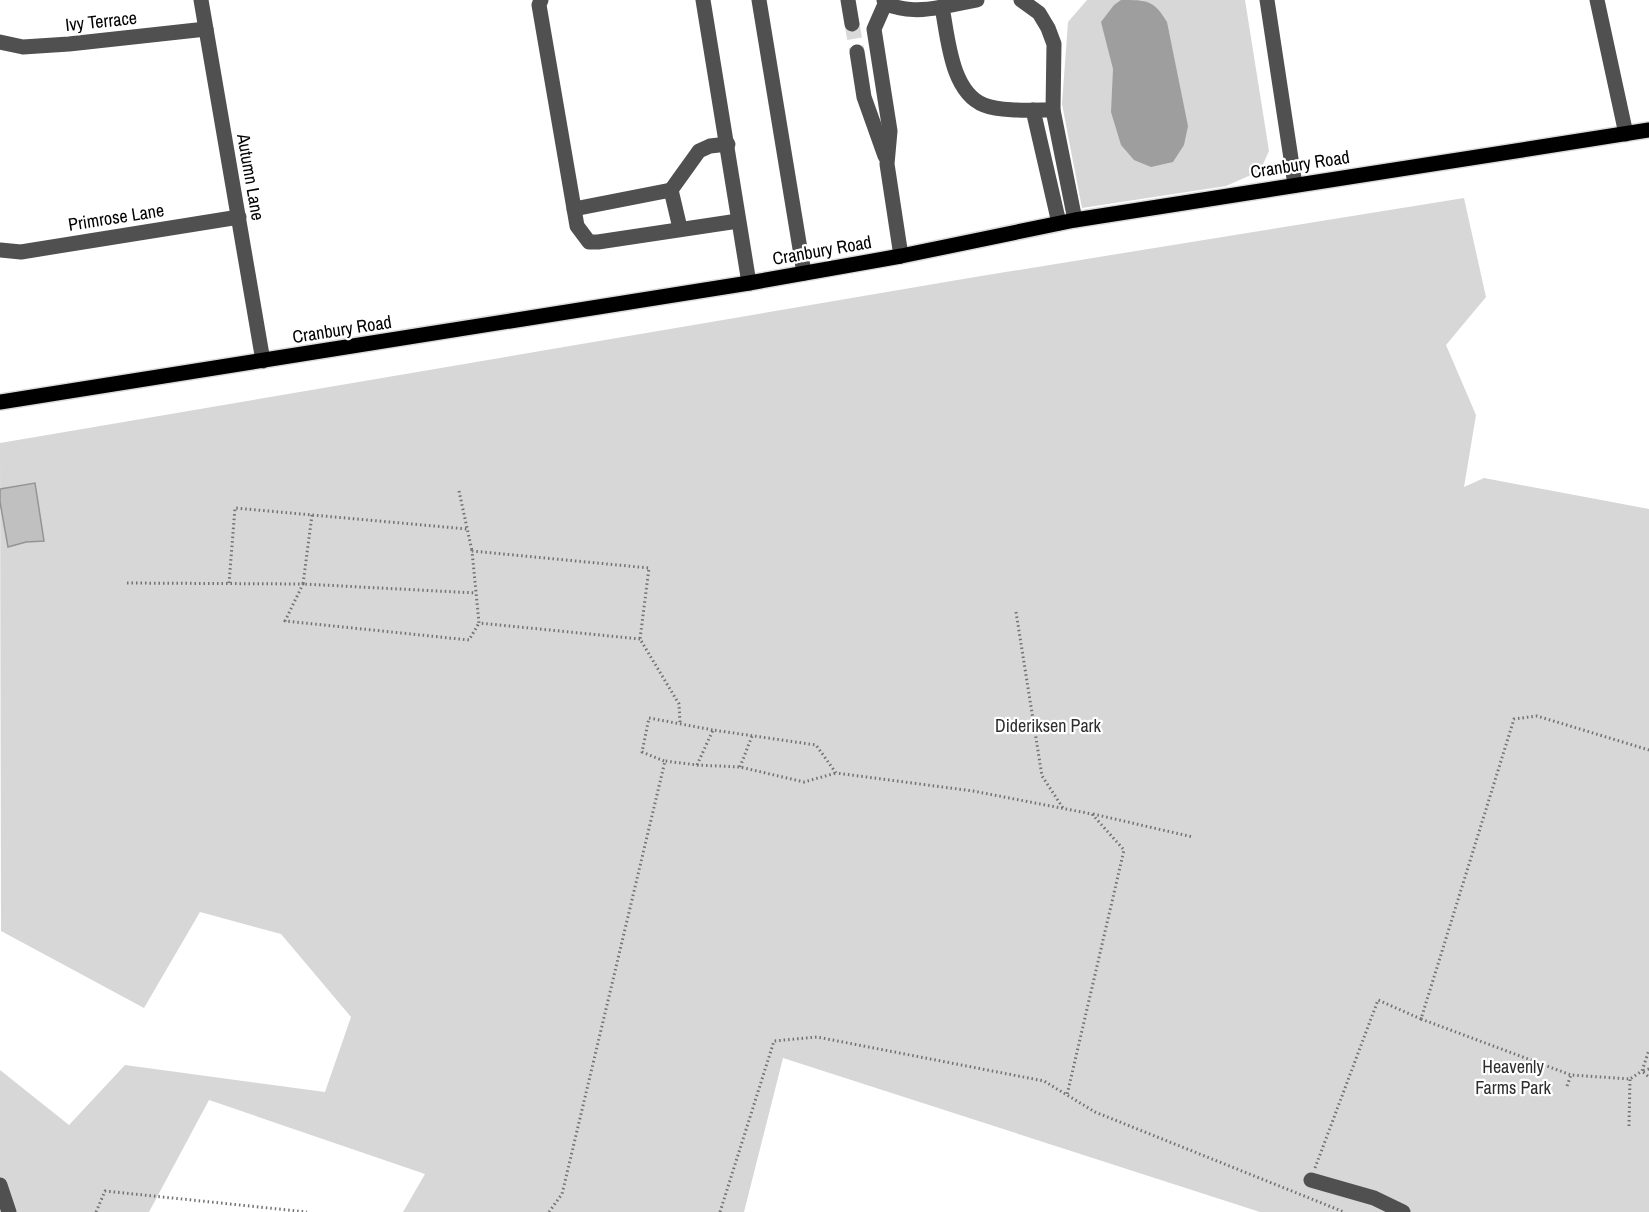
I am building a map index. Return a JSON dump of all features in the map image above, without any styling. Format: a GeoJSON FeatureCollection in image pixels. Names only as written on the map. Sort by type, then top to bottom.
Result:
{"type":"FeatureCollection","features":[{"type":"Feature","properties":{"kind":"main road","name":"Cranbury Road"},"geometry":{"type":"LineString","coordinates":[[0,402],[749,283],[901,256],[1059,222],[1649,130]]}},
{"type":"Feature","properties":{"kind":"street","name":"Autumn Lane"},"geometry":{"type":"LineString","coordinates":[[201,0],[263,361]]}},
{"type":"Feature","properties":{"kind":"street"},"geometry":{"type":"LineString","coordinates":[[541,0],[539,5],[577,226],[589,242],[738,220]]}},
{"type":"Feature","properties":{"kind":"street"},"geometry":{"type":"LineString","coordinates":[[703,0],[749,283]]}},
{"type":"Feature","properties":{"kind":"street"},"geometry":{"type":"LineString","coordinates":[[759,0],[804,273]]}},
{"type":"Feature","properties":{"kind":"street"},"geometry":{"type":"LineString","coordinates":[[848,0],[852,24]]}},
{"type":"Feature","properties":{"kind":"street"},"geometry":{"type":"LineString","coordinates":[[887,164],[890,131],[874,29],[885,2],[902,10],[920,11],[977,0]]}},
{"type":"Feature","properties":{"kind":"street"},"geometry":{"type":"LineString","coordinates":[[1022,0],[1039,13],[1048,27],[1054,44],[1053,110],[1075,220]]}},
{"type":"Feature","properties":{"kind":"street"},"geometry":{"type":"LineString","coordinates":[[1267,0],[1295,185]]}},
{"type":"Feature","properties":{"kind":"street"},"geometry":{"type":"LineString","coordinates":[[1598,0],[1626,134]]}},
{"type":"Feature","properties":{"kind":"street"},"geometry":{"type":"LineString","coordinates":[[942,7],[957,76],[966,93],[984,105],[1008,109],[1053,110]]}},
{"type":"Feature","properties":{"kind":"street","name":"Ivy Terrace"},"geometry":{"type":"LineString","coordinates":[[0,42],[23,47],[206,29]]}},
{"type":"Feature","properties":{"kind":"street"},"geometry":{"type":"LineString","coordinates":[[857,52],[864,97],[887,164],[901,256]]}},
{"type":"Feature","properties":{"kind":"street"},"geometry":{"type":"LineString","coordinates":[[1033,110],[1059,222]]}},
{"type":"Feature","properties":{"kind":"street"},"geometry":{"type":"LineString","coordinates":[[574,209],[671,190],[699,151],[710,146],[728,144]]}},
{"type":"Feature","properties":{"kind":"street"},"geometry":{"type":"LineString","coordinates":[[671,190],[680,228]]}},
{"type":"Feature","properties":{"kind":"street","name":"Primrose Lane"},"geometry":{"type":"LineString","coordinates":[[0,250],[21,252],[238,217]]}},
{"type":"Feature","properties":{"kind":"street"},"geometry":{"type":"LineString","coordinates":[[1311,1180],[1374,1198],[1403,1212]]}},
{"type":"Feature","properties":{"kind":"street"},"geometry":{"type":"LineString","coordinates":[[0,1185],[9,1212]]}},
{"type":"Feature","properties":{"kind":"path"},"geometry":{"type":"LineString","coordinates":[[312,515],[303,584],[285,621],[470,640],[479,623],[472,551],[459,491]]}},
{"type":"Feature","properties":{"kind":"path"},"geometry":{"type":"LineString","coordinates":[[229,583],[235,508],[467,529]]}},
{"type":"Feature","properties":{"kind":"path"},"geometry":{"type":"LineString","coordinates":[[472,551],[650,568],[639,639],[679,704],[680,723]]}},
{"type":"Feature","properties":{"kind":"path"},"geometry":{"type":"LineString","coordinates":[[127,583],[303,584],[476,592]]}},
{"type":"Feature","properties":{"kind":"path"},"geometry":{"type":"LineString","coordinates":[[1016,612],[1042,776],[1063,808]]}},
{"type":"Feature","properties":{"kind":"path"},"geometry":{"type":"LineString","coordinates":[[479,623],[639,639]]}},
{"type":"Feature","properties":{"kind":"path"},"geometry":{"type":"LineString","coordinates":[[1421,1019],[1515,719],[1537,716],[1649,750]]}},
{"type":"Feature","properties":{"kind":"path"},"geometry":{"type":"LineString","coordinates":[[836,773],[816,745],[649,718],[642,752],[665,761],[740,767],[804,782],[836,773],[973,791],[1092,814],[1193,837]]}},
{"type":"Feature","properties":{"kind":"path"},"geometry":{"type":"LineString","coordinates":[[697,765],[713,730]]}},
{"type":"Feature","properties":{"kind":"path"},"geometry":{"type":"LineString","coordinates":[[740,767],[752,736]]}},
{"type":"Feature","properties":{"kind":"path"},"geometry":{"type":"LineString","coordinates":[[549,1212],[562,1194],[665,761]]}},
{"type":"Feature","properties":{"kind":"path"},"geometry":{"type":"LineString","coordinates":[[1067,1095],[1124,850],[1092,814]]}},
{"type":"Feature","properties":{"kind":"path"},"geometry":{"type":"LineString","coordinates":[[1311,1180],[1378,1000],[1421,1019],[1571,1075],[1630,1079],[1649,1069]]}},
{"type":"Feature","properties":{"kind":"path"},"geometry":{"type":"LineString","coordinates":[[720,1212],[774,1041],[817,1037],[1044,1081],[1095,1112],[1344,1212]]}},
{"type":"Feature","properties":{"kind":"path"},"geometry":{"type":"LineString","coordinates":[[1642,1071],[1649,1050]]}},
{"type":"Feature","properties":{"kind":"path"},"geometry":{"type":"LineString","coordinates":[[1642,1071],[1649,1077]]}},
{"type":"Feature","properties":{"kind":"path"},"geometry":{"type":"LineString","coordinates":[[1567,1086],[1571,1075]]}},
{"type":"Feature","properties":{"kind":"path"},"geometry":{"type":"LineString","coordinates":[[1629,1126],[1630,1079]]}},
{"type":"Feature","properties":{"kind":"path"},"geometry":{"type":"LineString","coordinates":[[96,1212],[105,1191],[307,1212]]}},
{"type":"Feature","properties":{"kind":"green space"},"geometry":{"type":"Polygon","coordinates":[[[1087,0],[1245,0],[1269,151],[1260,171],[1226,186],[1082,208],[1062,104],[1068,22],[1087,0]]]}},
{"type":"Feature","properties":{"kind":"green space","name":"Dideriksen Park"},"geometry":{"type":"Polygon","coordinates":[[[1464,198],[1486,297],[1446,345],[1476,415],[1464,487],[1484,478],[1649,509],[1649,1212],[1260,1212],[783,1058],[744,1212],[403,1212],[425,1174],[209,1100],[149,1212],[0,1212],[0,1070],[69,1125],[125,1065],[325,1092],[351,1017],[281,934],[200,912],[144,1008],[1,931],[0,443],[975,277],[1464,198]]]}},
{"type":"Feature","properties":{"kind":"shaded area"},"geometry":{"type":"Polygon","coordinates":[[[1121,0],[1144,1],[1154,5],[1167,22],[1188,126],[1184,145],[1173,162],[1151,167],[1134,160],[1121,145],[1111,112],[1113,69],[1101,22],[1114,5],[1121,0]]]}},
{"type":"Feature","properties":{"kind":"building"},"geometry":{"type":"Polygon","coordinates":[[[35,483],[44,541],[26,542],[8,547],[0,489],[35,483]]]}},
{"type":"Feature","properties":{"kind":"tunnel"},"geometry":{"type":"LineString","coordinates":[[852,24],[857,52]]}},
{"type":"Feature","properties":{"kind":"park label","name":"Heavenly Farms Park"},"geometry":{"type":"Point","coordinates":[1513,1076]}}]}
